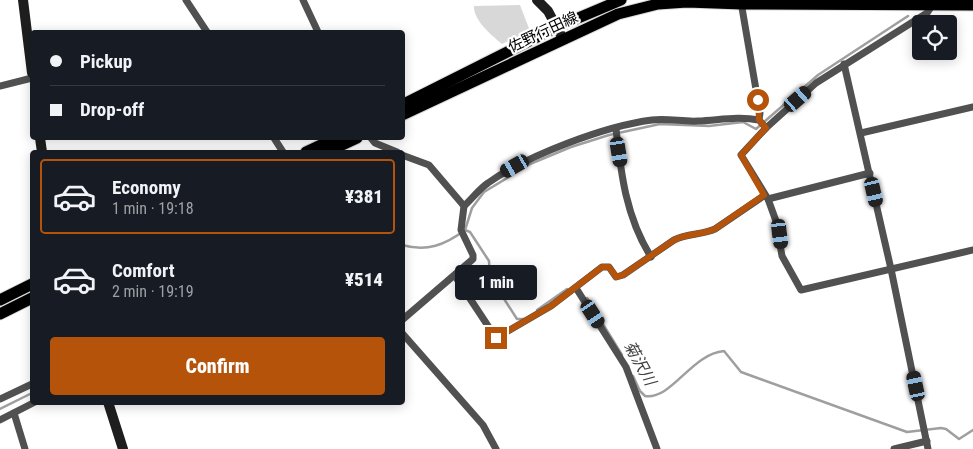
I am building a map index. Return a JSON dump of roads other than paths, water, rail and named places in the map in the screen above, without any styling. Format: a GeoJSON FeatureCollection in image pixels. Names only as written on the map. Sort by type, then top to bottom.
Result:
{"type":"FeatureCollection","features":[{"type":"Feature","properties":{"kind":"main road","name":"佐野行田線"},"geometry":{"type":"LineString","coordinates":[[405,103],[557,27],[620,0]]}},
{"type":"Feature","properties":{"kind":"main road","name":"佐野行田線"},"geometry":{"type":"LineString","coordinates":[[405,114],[618,14],[658,4],[687,2],[934,2],[973,5]]}},
{"type":"Feature","properties":{"kind":"main road"},"geometry":{"type":"LineString","coordinates":[[310,150],[332,140]]}},
{"type":"Feature","properties":{"kind":"main road"},"geometry":{"type":"LineString","coordinates":[[331,150],[353,140]]}},
{"type":"Feature","properties":{"kind":"main road"},"geometry":{"type":"LineString","coordinates":[[0,300],[30,285]]}},
{"type":"Feature","properties":{"kind":"main road"},"geometry":{"type":"LineString","coordinates":[[0,314],[30,299]]}},
{"type":"Feature","properties":{"kind":"street"},"geometry":{"type":"LineString","coordinates":[[23,0],[30,57]]}},
{"type":"Feature","properties":{"kind":"street"},"geometry":{"type":"LineString","coordinates":[[186,0],[206,30]]}},
{"type":"Feature","properties":{"kind":"street"},"geometry":{"type":"LineString","coordinates":[[303,0],[317,30]]}},
{"type":"Feature","properties":{"kind":"street"},"geometry":{"type":"LineString","coordinates":[[537,0],[548,11],[563,39]]}},
{"type":"Feature","properties":{"kind":"street"},"geometry":{"type":"LineString","coordinates":[[741,2],[754,72],[760,114],[759,120]]}},
{"type":"Feature","properties":{"kind":"street"},"geometry":{"type":"LineString","coordinates":[[934,2],[927,13],[816,83],[766,128],[741,155],[766,197],[776,221],[782,256],[801,290],[973,250]]}},
{"type":"Feature","properties":{"kind":"street"},"geometry":{"type":"LineString","coordinates":[[844,64],[862,133],[927,445],[894,449]]}},
{"type":"Feature","properties":{"kind":"street"},"geometry":{"type":"LineString","coordinates":[[0,86],[30,78]]}},
{"type":"Feature","properties":{"kind":"street"},"geometry":{"type":"LineString","coordinates":[[862,133],[973,107]]}},
{"type":"Feature","properties":{"kind":"street"},"geometry":{"type":"LineString","coordinates":[[464,206],[487,183],[515,166],[575,140],[616,129],[654,120],[695,122],[730,117],[759,120],[766,128]]}},
{"type":"Feature","properties":{"kind":"street"},"geometry":{"type":"LineString","coordinates":[[616,129],[623,190],[637,234],[651,257]]}},
{"type":"Feature","properties":{"kind":"street"},"geometry":{"type":"LineString","coordinates":[[373,140],[375,143],[391,150]]}},
{"type":"Feature","properties":{"kind":"street"},"geometry":{"type":"LineString","coordinates":[[405,155],[430,165],[464,206],[463,234],[473,259],[405,318]]}},
{"type":"Feature","properties":{"kind":"street"},"geometry":{"type":"LineString","coordinates":[[459,273],[457,280],[496,338],[538,314],[576,288],[585,278],[602,267],[609,267],[614,275],[619,277],[683,236],[707,233],[766,197],[870,173]]}},
{"type":"Feature","properties":{"kind":"street"},"geometry":{"type":"LineString","coordinates":[[576,288],[626,367],[657,449]]}},
{"type":"Feature","properties":{"kind":"street"},"geometry":{"type":"LineString","coordinates":[[405,336],[483,424],[496,449]]}},
{"type":"Feature","properties":{"kind":"street"},"geometry":{"type":"LineString","coordinates":[[0,399],[30,385]]}},
{"type":"Feature","properties":{"kind":"street"},"geometry":{"type":"LineString","coordinates":[[0,420],[30,405]]}},
{"type":"Feature","properties":{"kind":"street"},"geometry":{"type":"LineString","coordinates":[[109,405],[123,449]]}},
{"type":"Feature","properties":{"kind":"street"},"geometry":{"type":"LineString","coordinates":[[14,413],[25,449]]}},
{"type":"Feature","properties":{"kind":"waterway"},"geometry":{"type":"LineString","coordinates":[[465,230],[472,208],[484,192],[530,164],[571,147],[609,135],[660,124],[709,126],[743,122],[756,129],[818,75],[908,16]]}},
{"type":"Feature","properties":{"kind":"waterway","name":"菊沢川"},"geometry":{"type":"LineString","coordinates":[[405,246],[420,248],[435,246],[450,240],[465,230],[470,232],[489,261],[490,277],[517,319],[524,319]]}},
{"type":"Feature","properties":{"kind":"waterway","name":"菊沢川"},"geometry":{"type":"LineString","coordinates":[[537,310],[567,289]]}},
{"type":"Feature","properties":{"kind":"waterway","name":"菊沢川"},"geometry":{"type":"LineString","coordinates":[[587,298],[622,355]]}},
{"type":"Feature","properties":{"kind":"waterway","name":"菊沢川"},"geometry":{"type":"LineString","coordinates":[[633,376],[640,391],[645,396],[655,395],[664,391],[702,360],[712,354],[724,351],[741,372],[907,432],[941,428],[946,429],[959,439],[973,430]]}},
{"type":"Feature","properties":{"kind":"waterway","name":"菊沢川"},"geometry":{"type":"LineString","coordinates":[[0,409],[30,394]]}}]}
